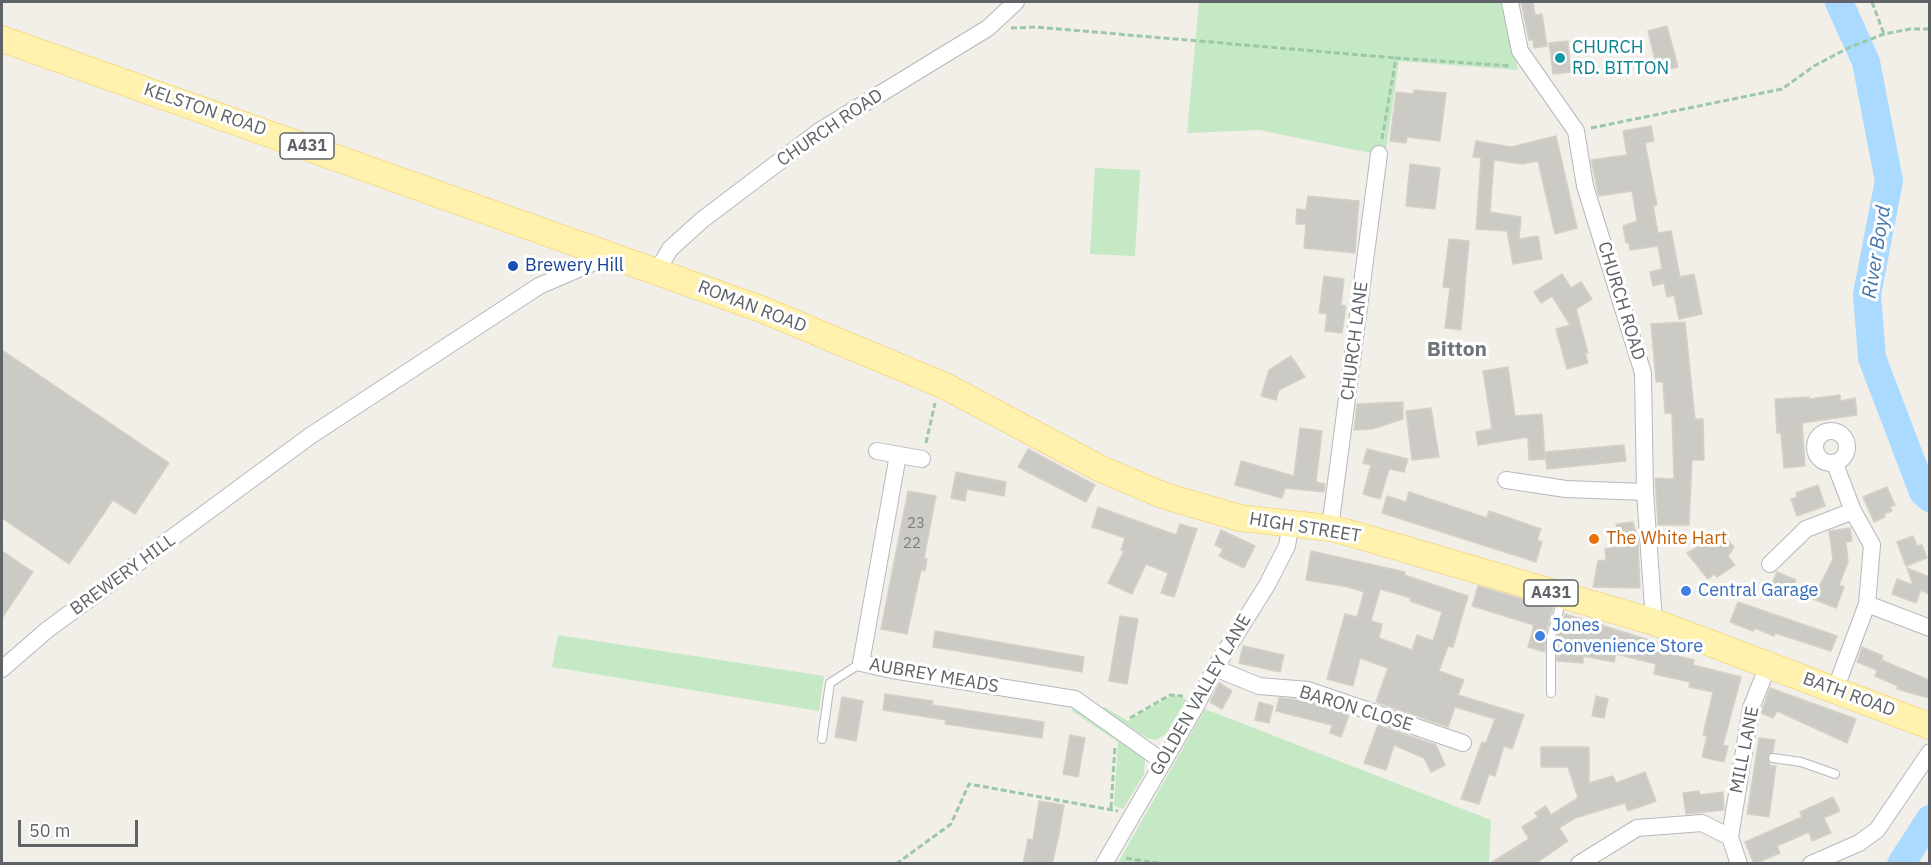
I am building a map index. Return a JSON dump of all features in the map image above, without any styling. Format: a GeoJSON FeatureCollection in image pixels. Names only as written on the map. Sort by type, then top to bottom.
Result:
{"type":"FeatureCollection","features":[{"type":"Feature","properties":{"kind":"main road","name":"KELSTON ROAD"},"geometry":{"type":"LineString","coordinates":[[2,39],[611,255]]}},
{"type":"Feature","properties":{"kind":"main road","name":"ROMAN ROAD"},"geometry":{"type":"LineString","coordinates":[[611,255],[761,309],[892,362]]}},
{"type":"Feature","properties":{"kind":"main road","name":"HIGH STREET"},"geometry":{"type":"LineString","coordinates":[[892,362],[945,386],[1101,469],[1165,496],[1240,518],[1330,528],[1654,622],[1768,666]]}},
{"type":"Feature","properties":{"kind":"main road","name":"BATH ROAD"},"geometry":{"type":"LineString","coordinates":[[1768,666],[1929,726]]}},
{"type":"Feature","properties":{"kind":"street","name":"CHURCH ROAD"},"geometry":{"type":"LineString","coordinates":[[657,271],[670,249],[702,220],[821,129],[988,28],[1016,2]]}},
{"type":"Feature","properties":{"kind":"street","name":"CHURCH ROAD"},"geometry":{"type":"LineString","coordinates":[[1510,2],[1515,36],[1527,62],[1576,131],[1585,186],[1643,372],[1645,492],[1654,622]]}},
{"type":"Feature","properties":{"kind":"street","name":"CHURCH LANE"},"geometry":{"type":"LineString","coordinates":[[1330,528],[1379,154]]}},
{"type":"Feature","properties":{"kind":"street","name":"BREWERY HILL"},"geometry":{"type":"LineString","coordinates":[[2,669],[48,630],[310,436],[539,286],[611,255]]}},
{"type":"Feature","properties":{"kind":"street"},"geometry":{"type":"LineString","coordinates":[[877,451],[922,459]]}},
{"type":"Feature","properties":{"kind":"street","name":"AUBREY MEADS"},"geometry":{"type":"LineString","coordinates":[[898,455],[861,663],[1075,699],[1162,761]]}},
{"type":"Feature","properties":{"kind":"street"},"geometry":{"type":"LineString","coordinates":[[1835,464],[1852,511],[1872,545],[1867,604],[1835,690]]}},
{"type":"Feature","properties":{"kind":"street"},"geometry":{"type":"LineString","coordinates":[[1506,480],[1566,489],[1645,492]]}},
{"type":"Feature","properties":{"kind":"street"},"geometry":{"type":"LineString","coordinates":[[1770,564],[1806,529],[1852,511]]}},
{"type":"Feature","properties":{"kind":"street","name":"GOLDEN VALLEY LANE"},"geometry":{"type":"LineString","coordinates":[[1108,857],[1287,546],[1291,523]]}},
{"type":"Feature","properties":{"kind":"street"},"geometry":{"type":"LineString","coordinates":[[1867,604],[1929,628]]}},
{"type":"Feature","properties":{"kind":"street","name":"MILL LANE"},"geometry":{"type":"LineString","coordinates":[[1739,864],[1730,837],[1750,754],[1751,708],[1768,666]]}},
{"type":"Feature","properties":{"kind":"street","name":"BARON CLOSE"},"geometry":{"type":"LineString","coordinates":[[1215,668],[1258,686],[1308,690],[1462,743]]}},
{"type":"Feature","properties":{"kind":"street"},"geometry":{"type":"LineString","coordinates":[[1812,864],[1859,843],[1877,830],[1929,752]]}},
{"type":"Feature","properties":{"kind":"street"},"geometry":{"type":"LineString","coordinates":[[1579,864],[1637,828],[1702,823],[1730,837]]}},
{"type":"Feature","properties":{"kind":"lane"},"geometry":{"type":"LineString","coordinates":[[1551,693],[1551,637],[1564,597]]}},
{"type":"Feature","properties":{"kind":"lane"},"geometry":{"type":"LineString","coordinates":[[822,739],[830,683],[861,663]]}},
{"type":"Feature","properties":{"kind":"lane"},"geometry":{"type":"LineString","coordinates":[[1773,758],[1801,762],[1835,774]]}},
{"type":"Feature","properties":{"kind":"path"},"geometry":{"type":"LineString","coordinates":[[1872,2],[1884,34]]}},
{"type":"Feature","properties":{"kind":"path"},"geometry":{"type":"LineString","coordinates":[[988,28],[1035,27],[1517,66],[1527,62]]}},
{"type":"Feature","properties":{"kind":"path"},"geometry":{"type":"LineString","coordinates":[[1576,131],[1782,89],[1814,66],[1848,48],[1884,34],[1910,29],[1929,29]]}},
{"type":"Feature","properties":{"kind":"path"},"geometry":{"type":"LineString","coordinates":[[1379,154],[1396,58]]}},
{"type":"Feature","properties":{"kind":"path"},"geometry":{"type":"LineString","coordinates":[[922,459],[934,403],[945,386]]}},
{"type":"Feature","properties":{"kind":"path"},"geometry":{"type":"LineString","coordinates":[[896,864],[951,824],[969,784],[1132,814]]}},
{"type":"Feature","properties":{"kind":"path"},"geometry":{"type":"LineString","coordinates":[[1108,857],[1163,864]]}},
{"type":"Feature","properties":{"kind":"green space"},"geometry":{"type":"Polygon","coordinates":[[[1199,2],[1503,2],[1518,70],[1399,61],[1385,156],[1259,130],[1187,133],[1199,2]]]}},
{"type":"Feature","properties":{"kind":"green space"},"geometry":{"type":"Polygon","coordinates":[[[1095,168],[1140,170],[1135,256],[1090,254],[1095,168]]]}},
{"type":"Feature","properties":{"kind":"green space"},"geometry":{"type":"Polygon","coordinates":[[[558,635],[824,676],[819,711],[552,667],[558,635]]]}},
{"type":"Feature","properties":{"kind":"green space"},"geometry":{"type":"Polygon","coordinates":[[[1178,695],[1187,700],[1166,734],[1156,740],[1147,738],[1102,709],[1105,707],[1128,721],[1171,696],[1178,695]]]}},
{"type":"Feature","properties":{"kind":"green space"},"geometry":{"type":"Polygon","coordinates":[[[1073,706],[1145,759],[1144,774],[1123,809],[1114,806],[1118,742],[1072,711],[1073,706]]]}},
{"type":"Feature","properties":{"kind":"green space"},"geometry":{"type":"Polygon","coordinates":[[[1205,709],[1491,820],[1489,863],[1118,863],[1205,709]]]}},
{"type":"Feature","properties":{"kind":"building"},"geometry":{"type":"Polygon","coordinates":[[[1521,2],[1533,2],[1535,15],[1542,14],[1547,46],[1534,48],[1533,40],[1529,40],[1521,2]]]}},
{"type":"Feature","properties":{"kind":"building"},"geometry":{"type":"Polygon","coordinates":[[[1667,26],[1678,67],[1658,72],[1648,31],[1667,26]]]}},
{"type":"Feature","properties":{"kind":"building","name":"CHURCH RD. BITTON"},"geometry":{"type":"Polygon","coordinates":[[[1568,41],[1571,72],[1553,74],[1549,43],[1568,41]]]}},
{"type":"Feature","properties":{"kind":"building"},"geometry":{"type":"Polygon","coordinates":[[[1414,90],[1446,93],[1440,141],[1407,137],[1406,143],[1390,141],[1396,92],[1413,94],[1414,90]]]}},
{"type":"Feature","properties":{"kind":"building"},"geometry":{"type":"Polygon","coordinates":[[[1651,126],[1654,141],[1645,143],[1657,205],[1653,206],[1658,233],[1671,231],[1680,277],[1694,274],[1702,314],[1679,319],[1674,295],[1667,297],[1664,283],[1653,286],[1650,272],[1662,269],[1658,246],[1630,250],[1629,243],[1626,243],[1623,226],[1637,221],[1632,191],[1599,196],[1591,160],[1627,155],[1623,131],[1651,126]]]}},
{"type":"Feature","properties":{"kind":"building"},"geometry":{"type":"Polygon","coordinates":[[[1556,136],[1577,228],[1555,234],[1538,161],[1523,164],[1494,160],[1490,212],[1521,217],[1519,239],[1538,236],[1542,259],[1513,264],[1507,231],[1476,229],[1481,158],[1473,157],[1476,141],[1511,147],[1556,136]]]}},
{"type":"Feature","properties":{"kind":"building"},"geometry":{"type":"Polygon","coordinates":[[[1410,164],[1440,168],[1435,209],[1406,206],[1410,164]]]}},
{"type":"Feature","properties":{"kind":"building"},"geometry":{"type":"Polygon","coordinates":[[[1308,196],[1359,201],[1355,253],[1304,248],[1306,224],[1296,224],[1297,209],[1306,210],[1308,196]]]}},
{"type":"Feature","properties":{"kind":"building"},"geometry":{"type":"Polygon","coordinates":[[[1449,239],[1469,241],[1461,330],[1445,328],[1450,288],[1443,287],[1449,239]]]}},
{"type":"Feature","properties":{"kind":"building"},"geometry":{"type":"Polygon","coordinates":[[[1562,274],[1571,288],[1581,282],[1592,299],[1576,309],[1588,353],[1585,353],[1588,363],[1567,369],[1556,329],[1570,325],[1552,296],[1541,303],[1534,292],[1562,274]]]}},
{"type":"Feature","properties":{"kind":"building"},"geometry":{"type":"Polygon","coordinates":[[[1324,276],[1344,279],[1341,305],[1346,306],[1342,333],[1325,331],[1327,314],[1319,313],[1324,276]]]}},
{"type":"Feature","properties":{"kind":"building"},"geometry":{"type":"Polygon","coordinates":[[[1685,322],[1695,419],[1703,419],[1704,460],[1692,460],[1689,525],[1658,525],[1655,478],[1674,479],[1672,413],[1665,413],[1663,382],[1656,382],[1651,324],[1685,322]]]}},
{"type":"Feature","properties":{"kind":"building"},"geometry":{"type":"Polygon","coordinates":[[[2,350],[169,463],[135,514],[113,500],[69,564],[2,518],[2,350]]]}},
{"type":"Feature","properties":{"kind":"building"},"geometry":{"type":"Polygon","coordinates":[[[1291,356],[1305,377],[1279,390],[1276,400],[1261,396],[1269,370],[1291,356]]]}},
{"type":"Feature","properties":{"kind":"building"},"geometry":{"type":"Polygon","coordinates":[[[1508,367],[1515,416],[1542,414],[1545,459],[1529,460],[1528,437],[1478,445],[1476,432],[1492,429],[1483,371],[1508,367]]]}},
{"type":"Feature","properties":{"kind":"building"},"geometry":{"type":"Polygon","coordinates":[[[1840,395],[1840,401],[1855,398],[1857,415],[1802,423],[1805,466],[1784,468],[1781,433],[1777,433],[1775,399],[1809,397],[1809,399],[1840,395]]]}},
{"type":"Feature","properties":{"kind":"building"},"geometry":{"type":"Polygon","coordinates":[[[1403,402],[1403,419],[1372,429],[1354,430],[1357,404],[1403,402]]]}},
{"type":"Feature","properties":{"kind":"building"},"geometry":{"type":"Polygon","coordinates":[[[1431,408],[1439,457],[1412,460],[1406,411],[1431,408]]]}},
{"type":"Feature","properties":{"kind":"building"},"geometry":{"type":"Polygon","coordinates":[[[1300,428],[1322,431],[1316,482],[1325,484],[1324,492],[1285,488],[1282,498],[1235,485],[1241,461],[1294,476],[1300,428]]]}},
{"type":"Feature","properties":{"kind":"building"},"geometry":{"type":"Polygon","coordinates":[[[1624,445],[1626,461],[1547,469],[1545,452],[1624,445]]]}},
{"type":"Feature","properties":{"kind":"building"},"geometry":{"type":"Polygon","coordinates":[[[1028,449],[1095,485],[1086,502],[1018,467],[1028,449]]]}},
{"type":"Feature","properties":{"kind":"building"},"geometry":{"type":"Polygon","coordinates":[[[1367,449],[1408,459],[1404,472],[1389,469],[1380,499],[1363,494],[1371,465],[1363,463],[1367,449]]]}},
{"type":"Feature","properties":{"kind":"building"},"geometry":{"type":"Polygon","coordinates":[[[956,472],[1006,482],[1004,496],[967,489],[965,501],[951,498],[956,472]]]}},
{"type":"Feature","properties":{"kind":"building"},"geometry":{"type":"Polygon","coordinates":[[[1818,485],[1825,506],[1797,516],[1791,499],[1797,497],[1796,493],[1818,485]]]}},
{"type":"Feature","properties":{"kind":"building"},"geometry":{"type":"Polygon","coordinates":[[[1887,487],[1895,505],[1890,507],[1892,511],[1884,514],[1885,517],[1874,522],[1863,497],[1887,487]]]}},
{"type":"Feature","properties":{"kind":"building"},"geometry":{"type":"Polygon","coordinates":[[[908,491],[936,496],[924,558],[927,559],[925,571],[921,570],[907,634],[881,629],[908,491]]]}},
{"type":"Feature","properties":{"kind":"building"},"geometry":{"type":"Polygon","coordinates":[[[1409,492],[1487,518],[1489,511],[1541,529],[1537,540],[1542,542],[1536,562],[1382,513],[1387,496],[1406,502],[1409,492]]]}},
{"type":"Feature","properties":{"kind":"building"},"geometry":{"type":"Polygon","coordinates":[[[1098,507],[1176,535],[1180,524],[1197,529],[1174,597],[1161,593],[1168,573],[1146,564],[1132,594],[1108,583],[1124,551],[1121,550],[1125,538],[1092,527],[1098,507]]]}},
{"type":"Feature","properties":{"kind":"building"},"geometry":{"type":"Polygon","coordinates":[[[1633,522],[1638,543],[1640,588],[1593,587],[1598,561],[1606,560],[1605,549],[1620,546],[1616,524],[1633,522]]]}},
{"type":"Feature","properties":{"kind":"building"},"geometry":{"type":"Polygon","coordinates":[[[1850,528],[1852,541],[1846,542],[1848,562],[1839,585],[1844,587],[1836,608],[1813,599],[1833,559],[1829,531],[1850,528]]]}},
{"type":"Feature","properties":{"kind":"building"},"geometry":{"type":"Polygon","coordinates":[[[1221,530],[1255,546],[1244,568],[1219,556],[1223,549],[1215,545],[1221,530]]]}},
{"type":"Feature","properties":{"kind":"building"},"geometry":{"type":"Polygon","coordinates":[[[1721,533],[1734,547],[1728,556],[1735,565],[1717,577],[1714,574],[1708,579],[1687,553],[1721,533]]]}},
{"type":"Feature","properties":{"kind":"building"},"geometry":{"type":"Polygon","coordinates":[[[1913,536],[1917,546],[1922,545],[1927,558],[1906,566],[1897,542],[1913,536]]]}},
{"type":"Feature","properties":{"kind":"building"},"geometry":{"type":"Polygon","coordinates":[[[2,551],[33,572],[2,618],[2,551]]]}},
{"type":"Feature","properties":{"kind":"building"},"geometry":{"type":"Polygon","coordinates":[[[1311,551],[1405,572],[1404,575],[1468,596],[1453,647],[1448,646],[1439,671],[1464,680],[1458,695],[1524,715],[1512,749],[1504,746],[1495,776],[1489,774],[1479,804],[1461,799],[1482,742],[1486,743],[1495,719],[1455,707],[1448,727],[1376,702],[1388,668],[1360,658],[1353,686],[1327,679],[1345,614],[1357,617],[1364,592],[1306,580],[1311,551]],[[1380,589],[1371,621],[1382,624],[1379,638],[1412,650],[1417,635],[1433,641],[1442,612],[1410,601],[1411,598],[1380,589]]]}},
{"type":"Feature","properties":{"kind":"building"},"geometry":{"type":"Polygon","coordinates":[[[1907,568],[1929,577],[1929,594],[1921,590],[1916,603],[1892,594],[1897,579],[1913,585],[1907,568]]]}},
{"type":"Feature","properties":{"kind":"building"},"geometry":{"type":"Polygon","coordinates":[[[1777,572],[1796,580],[1790,594],[1771,586],[1777,572]]]}},
{"type":"Feature","properties":{"kind":"building"},"geometry":{"type":"Polygon","coordinates":[[[1478,586],[1553,608],[1545,635],[1545,652],[1528,647],[1534,625],[1472,606],[1478,586]]]}},
{"type":"Feature","properties":{"kind":"building"},"geometry":{"type":"Polygon","coordinates":[[[1738,602],[1837,636],[1831,651],[1775,633],[1774,636],[1755,628],[1753,631],[1730,622],[1738,602]]]}},
{"type":"Feature","properties":{"kind":"building"},"geometry":{"type":"Polygon","coordinates":[[[1565,614],[1659,643],[1656,651],[1694,660],[1693,665],[1741,677],[1723,745],[1728,746],[1724,762],[1702,757],[1707,736],[1703,735],[1713,692],[1689,687],[1690,682],[1654,674],[1656,664],[1616,654],[1614,662],[1583,656],[1583,663],[1557,661],[1557,638],[1565,614]]]}},
{"type":"Feature","properties":{"kind":"building"},"geometry":{"type":"Polygon","coordinates":[[[1120,616],[1138,619],[1127,684],[1109,681],[1120,616]]]}},
{"type":"Feature","properties":{"kind":"building"},"geometry":{"type":"Polygon","coordinates":[[[935,631],[1084,657],[1082,672],[933,647],[935,631]]]}},
{"type":"Feature","properties":{"kind":"building"},"geometry":{"type":"Polygon","coordinates":[[[1243,646],[1284,655],[1280,672],[1239,663],[1243,646]]]}},
{"type":"Feature","properties":{"kind":"building"},"geometry":{"type":"Polygon","coordinates":[[[1862,647],[1883,656],[1881,660],[1929,680],[1929,698],[1897,689],[1898,686],[1875,676],[1877,670],[1857,662],[1862,647]]]}},
{"type":"Feature","properties":{"kind":"building"},"geometry":{"type":"Polygon","coordinates":[[[1219,683],[1232,691],[1222,709],[1210,702],[1219,683]]]}},
{"type":"Feature","properties":{"kind":"building"},"geometry":{"type":"Polygon","coordinates":[[[1770,688],[1856,719],[1847,743],[1777,711],[1773,718],[1761,713],[1770,688]]]}},
{"type":"Feature","properties":{"kind":"building"},"geometry":{"type":"Polygon","coordinates":[[[885,694],[933,701],[932,705],[1044,722],[1042,738],[945,724],[946,720],[883,710],[885,694]]]}},
{"type":"Feature","properties":{"kind":"building"},"geometry":{"type":"Polygon","coordinates":[[[1596,696],[1608,699],[1604,718],[1592,716],[1596,696]]]}},
{"type":"Feature","properties":{"kind":"building"},"geometry":{"type":"Polygon","coordinates":[[[842,697],[863,701],[856,741],[835,737],[842,697]]]}},
{"type":"Feature","properties":{"kind":"building"},"geometry":{"type":"Polygon","coordinates":[[[1279,698],[1306,700],[1349,715],[1341,737],[1330,733],[1332,725],[1276,711],[1279,698]]]}},
{"type":"Feature","properties":{"kind":"building"},"geometry":{"type":"Polygon","coordinates":[[[1259,702],[1273,706],[1269,723],[1255,720],[1259,702]]]}},
{"type":"Feature","properties":{"kind":"building"},"geometry":{"type":"Polygon","coordinates":[[[1378,725],[1436,745],[1445,765],[1431,772],[1424,758],[1394,745],[1386,770],[1364,763],[1378,725]]]}},
{"type":"Feature","properties":{"kind":"building"},"geometry":{"type":"Polygon","coordinates":[[[1070,735],[1085,738],[1078,777],[1063,774],[1070,735]]]}},
{"type":"Feature","properties":{"kind":"building"},"geometry":{"type":"Polygon","coordinates":[[[1759,738],[1775,740],[1773,752],[1767,758],[1771,766],[1776,766],[1769,817],[1747,814],[1759,738]]]}},
{"type":"Feature","properties":{"kind":"building"},"geometry":{"type":"Polygon","coordinates":[[[1541,747],[1589,747],[1589,783],[1613,776],[1616,783],[1645,772],[1656,801],[1628,811],[1625,803],[1575,818],[1559,828],[1568,841],[1535,864],[1489,864],[1529,839],[1522,827],[1538,817],[1535,813],[1546,806],[1551,815],[1578,798],[1568,767],[1541,767],[1541,747]]]}},
{"type":"Feature","properties":{"kind":"building"},"geometry":{"type":"Polygon","coordinates":[[[1699,791],[1700,795],[1723,792],[1724,810],[1686,814],[1683,793],[1699,791]]]}},
{"type":"Feature","properties":{"kind":"building"},"geometry":{"type":"Polygon","coordinates":[[[1833,797],[1840,811],[1824,818],[1831,833],[1812,841],[1809,832],[1777,846],[1780,853],[1754,864],[1745,842],[1802,817],[1800,812],[1833,797]]]}},
{"type":"Feature","properties":{"kind":"building"},"geometry":{"type":"Polygon","coordinates":[[[1039,801],[1064,805],[1052,864],[1023,864],[1028,839],[1033,840],[1039,801]]]}},
{"type":"Feature","properties":{"kind":"waterway","name":"River Boyd"},"geometry":{"type":"LineString","coordinates":[[1839,2],[1866,62],[1889,181],[1867,294],[1872,358],[1923,492],[1930,498]]}},
{"type":"Feature","properties":{"kind":"waterway","name":"River Boyd"},"geometry":{"type":"LineString","coordinates":[[1901,864],[1930,819]]}},
{"type":"Feature","properties":{"kind":"place","name":"CHURCH RD. BITTON"},"geometry":{"type":"Point","coordinates":[1560,58]}},
{"type":"Feature","properties":{"kind":"place","name":"Brewery Hill"},"geometry":{"type":"Point","coordinates":[513,266]}},
{"type":"Feature","properties":{"kind":"place","name":"The White Hart"},"geometry":{"type":"Point","coordinates":[1594,539]}},
{"type":"Feature","properties":{"kind":"place","name":"Central Garage"},"geometry":{"type":"Point","coordinates":[1686,591]}},
{"type":"Feature","properties":{"kind":"place","name":"Jones Convenience Store"},"geometry":{"type":"Point","coordinates":[1540,636]}},
{"type":"Feature","properties":{"kind":"district","name":"Bitton"},"geometry":{"type":"Point","coordinates":[1457,350]}}]}
